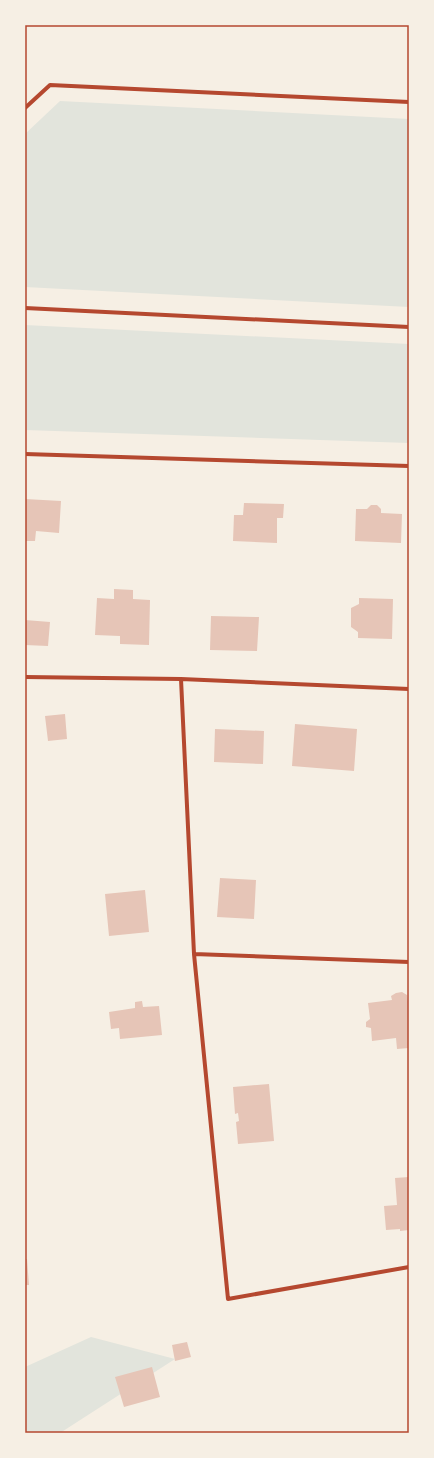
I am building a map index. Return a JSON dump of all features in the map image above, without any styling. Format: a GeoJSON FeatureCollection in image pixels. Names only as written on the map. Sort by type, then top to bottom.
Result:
{"type":"FeatureCollection","features":[{"type":"Feature","properties":{"kind":"street"},"geometry":{"type":"LineString","coordinates":[[25,108],[50,85],[409,102]]}},
{"type":"Feature","properties":{"kind":"street"},"geometry":{"type":"LineString","coordinates":[[25,308],[409,328]]}},
{"type":"Feature","properties":{"kind":"street"},"geometry":{"type":"LineString","coordinates":[[25,454],[409,466]]}},
{"type":"Feature","properties":{"kind":"street"},"geometry":{"type":"LineString","coordinates":[[25,677],[181,679],[409,689]]}},
{"type":"Feature","properties":{"kind":"street"},"geometry":{"type":"LineString","coordinates":[[181,679],[194,954],[228,1299],[409,1267]]}},
{"type":"Feature","properties":{"kind":"street"},"geometry":{"type":"LineString","coordinates":[[194,954],[409,962]]}},
{"type":"Feature","properties":{"kind":"shaded area"},"geometry":{"type":"Polygon","coordinates":[[[60,101],[409,119],[409,307],[25,287],[25,134],[60,101]]]}},
{"type":"Feature","properties":{"kind":"shaded area"},"geometry":{"type":"Polygon","coordinates":[[[25,325],[409,344],[409,443],[25,430],[25,325]]]}},
{"type":"Feature","properties":{"kind":"shaded area"},"geometry":{"type":"Polygon","coordinates":[[[91,1337],[175,1359],[60,1433],[25,1433],[25,1367],[91,1337]]]}},
{"type":"Feature","properties":{"kind":"building"},"geometry":{"type":"Polygon","coordinates":[[[25,499],[61,501],[59,533],[36,531],[35,541],[25,541],[25,499]]]}},
{"type":"Feature","properties":{"kind":"building"},"geometry":{"type":"Polygon","coordinates":[[[244,503],[284,504],[283,518],[277,518],[277,543],[233,541],[234,515],[243,515],[244,503]]]}},
{"type":"Feature","properties":{"kind":"building"},"geometry":{"type":"Polygon","coordinates":[[[371,505],[377,505],[381,509],[381,513],[402,514],[401,543],[355,541],[356,509],[367,509],[371,505]]]}},
{"type":"Feature","properties":{"kind":"building"},"geometry":{"type":"Polygon","coordinates":[[[114,589],[133,590],[133,599],[150,600],[149,645],[120,644],[120,636],[95,635],[97,598],[114,599],[114,589]]]}},
{"type":"Feature","properties":{"kind":"building"},"geometry":{"type":"Polygon","coordinates":[[[359,598],[393,599],[392,639],[358,638],[358,632],[351,627],[351,608],[359,604],[359,598]]]}},
{"type":"Feature","properties":{"kind":"building"},"geometry":{"type":"Polygon","coordinates":[[[211,616],[259,617],[257,651],[210,650],[211,616]]]}},
{"type":"Feature","properties":{"kind":"building"},"geometry":{"type":"Polygon","coordinates":[[[25,620],[50,622],[48,646],[25,645],[25,620]]]}},
{"type":"Feature","properties":{"kind":"building"},"geometry":{"type":"Polygon","coordinates":[[[65,714],[67,739],[48,741],[45,716],[65,714]]]}},
{"type":"Feature","properties":{"kind":"building"},"geometry":{"type":"Polygon","coordinates":[[[295,724],[357,729],[354,771],[292,766],[295,724]]]}},
{"type":"Feature","properties":{"kind":"building"},"geometry":{"type":"Polygon","coordinates":[[[215,729],[264,731],[263,764],[214,762],[215,729]]]}},
{"type":"Feature","properties":{"kind":"building"},"geometry":{"type":"Polygon","coordinates":[[[220,878],[256,880],[254,919],[217,917],[220,878]]]}},
{"type":"Feature","properties":{"kind":"building"},"geometry":{"type":"Polygon","coordinates":[[[145,890],[149,932],[109,936],[105,894],[145,890]]]}},
{"type":"Feature","properties":{"kind":"building"},"geometry":{"type":"Polygon","coordinates":[[[402,992],[407,995],[409,1009],[409,1048],[397,1049],[396,1038],[372,1041],[371,1028],[366,1027],[366,1022],[370,1019],[368,1003],[392,1000],[391,996],[402,992]]]}},
{"type":"Feature","properties":{"kind":"building"},"geometry":{"type":"Polygon","coordinates":[[[142,1001],[143,1007],[159,1006],[162,1035],[120,1039],[119,1028],[111,1029],[109,1012],[135,1008],[135,1002],[142,1001]]]}},
{"type":"Feature","properties":{"kind":"building"},"geometry":{"type":"Polygon","coordinates":[[[269,1084],[274,1141],[238,1144],[236,1122],[239,1121],[238,1113],[235,1114],[233,1087],[269,1084]]]}},
{"type":"Feature","properties":{"kind":"building"},"geometry":{"type":"Polygon","coordinates":[[[409,1177],[409,1230],[386,1230],[384,1206],[397,1205],[395,1178],[409,1177]]]}},
{"type":"Feature","properties":{"kind":"building"},"geometry":{"type":"Polygon","coordinates":[[[25,1259],[27,1259],[29,1285],[25,1285],[25,1259]]]}},
{"type":"Feature","properties":{"kind":"building"},"geometry":{"type":"Polygon","coordinates":[[[187,1342],[191,1357],[175,1361],[172,1345],[187,1342]]]}},
{"type":"Feature","properties":{"kind":"building"},"geometry":{"type":"Polygon","coordinates":[[[152,1367],[160,1397],[124,1407],[115,1377],[152,1367]]]}}]}
